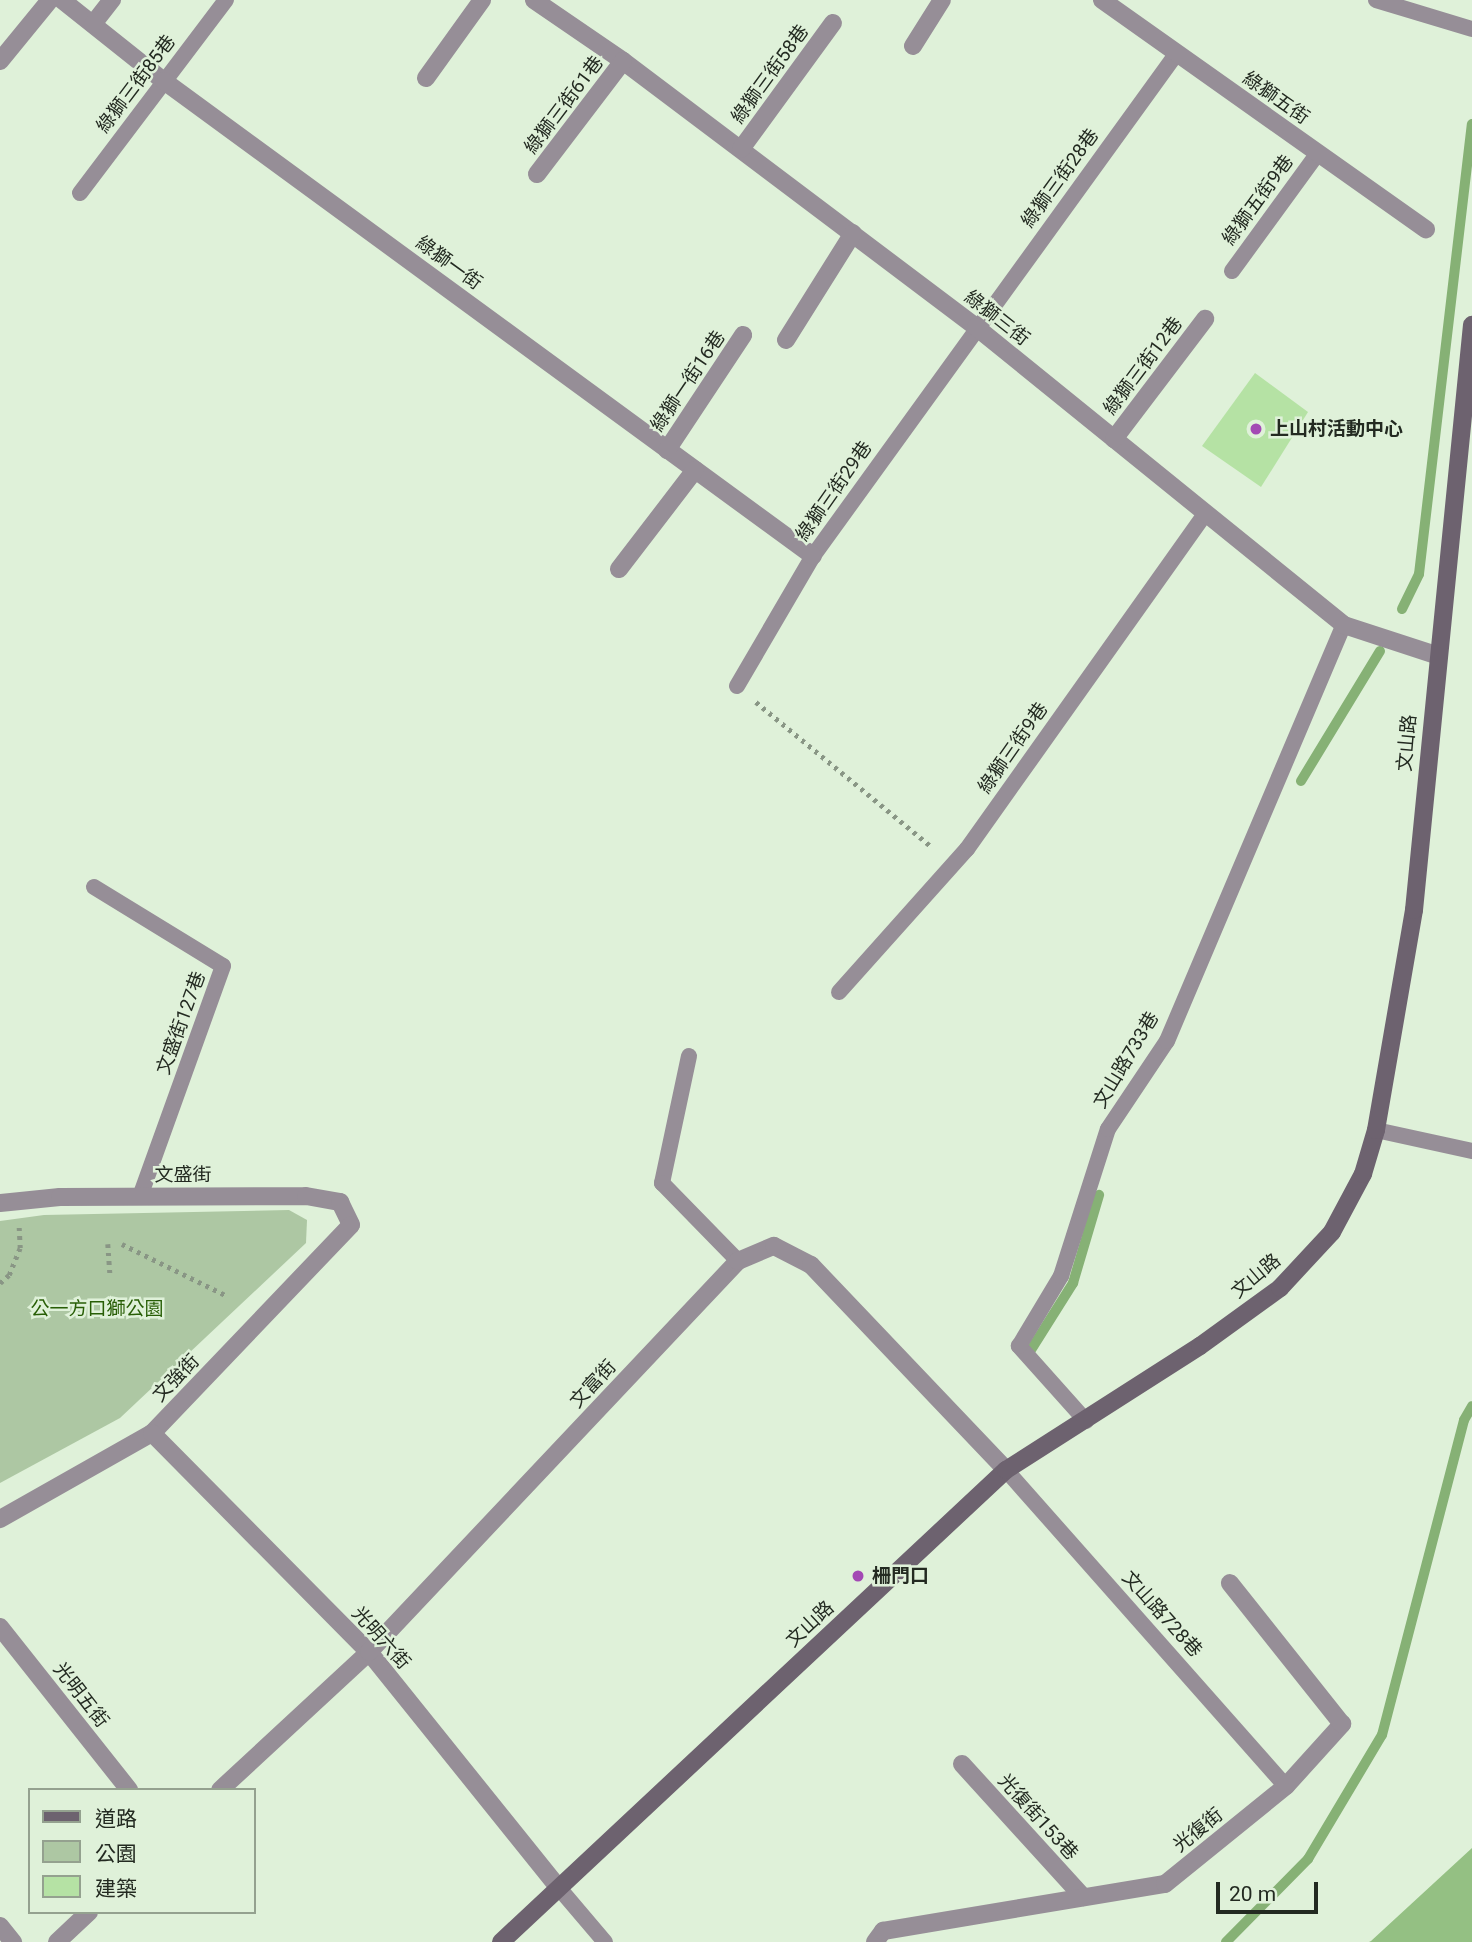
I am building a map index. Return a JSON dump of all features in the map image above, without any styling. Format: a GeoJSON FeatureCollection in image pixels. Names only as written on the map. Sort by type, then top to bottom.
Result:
{"type":"FeatureCollection","features":[{"type":"Feature","properties":{"kind":"main road","name":"文山路"},"geometry":{"type":"LineString","coordinates":[[501,1942],[1006,1470],[1086,1421],[1280,1288],[1332,1232],[1363,1174],[1376,1129],[1414,910],[1436,655],[1472,325]]}},
{"type":"Feature","properties":{"kind":"street"},"geometry":{"type":"LineString","coordinates":[[0,61],[50,0]]}},
{"type":"Feature","properties":{"kind":"street","name":"綠獅一街"},"geometry":{"type":"LineString","coordinates":[[62,0],[164,81],[813,556]]}},
{"type":"Feature","properties":{"kind":"street"},"geometry":{"type":"LineString","coordinates":[[93,24],[112,0]]}},
{"type":"Feature","properties":{"kind":"street"},"geometry":{"type":"LineString","coordinates":[[426,78],[482,0]]}},
{"type":"Feature","properties":{"kind":"street","name":"綠獅三街"},"geometry":{"type":"LineString","coordinates":[[534,0],[623,61],[976,327],[1344,625],[1436,655]]}},
{"type":"Feature","properties":{"kind":"street"},"geometry":{"type":"LineString","coordinates":[[913,46],[942,0]]}},
{"type":"Feature","properties":{"kind":"street","name":"綠獅五街"},"geometry":{"type":"LineString","coordinates":[[1102,0],[1426,229]]}},
{"type":"Feature","properties":{"kind":"street","name":"綠獅三街58巷"},"geometry":{"type":"LineString","coordinates":[[741,149],[833,23]]}},
{"type":"Feature","properties":{"kind":"street","name":"綠獅三街61巷"},"geometry":{"type":"LineString","coordinates":[[537,174],[623,61]]}},
{"type":"Feature","properties":{"kind":"street"},"geometry":{"type":"LineString","coordinates":[[786,340],[853,233]]}},
{"type":"Feature","properties":{"kind":"street","name":"綠獅三街12巷"},"geometry":{"type":"LineString","coordinates":[[1114,439],[1206,319]]}},
{"type":"Feature","properties":{"kind":"street","name":"綠獅一街16巷"},"geometry":{"type":"LineString","coordinates":[[667,450],[743,335]]}},
{"type":"Feature","properties":{"kind":"street"},"geometry":{"type":"LineString","coordinates":[[619,569],[695,470]]}},
{"type":"Feature","properties":{"kind":"street","name":"文盛街"},"geometry":{"type":"LineString","coordinates":[[9,1202],[140,1197],[306,1196],[340,1202],[351,1226]]}},
{"type":"Feature","properties":{"kind":"street","name":"文強街"},"geometry":{"type":"LineString","coordinates":[[0,1520],[152,1433],[351,1226]]}},
{"type":"Feature","properties":{"kind":"street","name":"文富街"},"geometry":{"type":"LineString","coordinates":[[222,1788],[369,1652],[738,1261],[774,1246],[811,1265],[1006,1470]]}},
{"type":"Feature","properties":{"kind":"street","name":"光明六街"},"geometry":{"type":"LineString","coordinates":[[152,1433],[369,1652],[559,1888]]}},
{"type":"Feature","properties":{"kind":"street","name":"光復街"},"geometry":{"type":"LineString","coordinates":[[875,1942],[883,1931],[1165,1884],[1286,1786],[1342,1724],[1230,1583]]}},
{"type":"Feature","properties":{"kind":"street","name":"光明五街"},"geometry":{"type":"LineString","coordinates":[[0,1627],[127,1788]]}},
{"type":"Feature","properties":{"kind":"street","name":"光復街153巷"},"geometry":{"type":"LineString","coordinates":[[962,1764],[1083,1898]]}},
{"type":"Feature","properties":{"kind":"street"},"geometry":{"type":"LineString","coordinates":[[57,1942],[87,1914]]}},
{"type":"Feature","properties":{"kind":"street"},"geometry":{"type":"LineString","coordinates":[[0,1926],[13,1942]]}},
{"type":"Feature","properties":{"kind":"lane","name":"綠獅三街85巷"},"geometry":{"type":"LineString","coordinates":[[80,193],[226,0]]}},
{"type":"Feature","properties":{"kind":"lane"},"geometry":{"type":"LineString","coordinates":[[1376,0],[1472,29]]}},
{"type":"Feature","properties":{"kind":"lane","name":"綠獅三街28巷"},"geometry":{"type":"LineString","coordinates":[[976,327],[1177,53]]}},
{"type":"Feature","properties":{"kind":"lane","name":"綠獅五街9巷"},"geometry":{"type":"LineString","coordinates":[[1232,271],[1318,153]]}},
{"type":"Feature","properties":{"kind":"lane","name":"綠獅三街29巷"},"geometry":{"type":"LineString","coordinates":[[737,686],[813,556],[976,327]]}},
{"type":"Feature","properties":{"kind":"lane","name":"綠獅三街9巷"},"geometry":{"type":"LineString","coordinates":[[839,992],[953,864],[1205,514]]}},
{"type":"Feature","properties":{"kind":"lane","name":"文山路733巷"},"geometry":{"type":"LineString","coordinates":[[1086,1421],[1019,1346],[1061,1276],[1108,1129],[1167,1041],[1344,625]]}},
{"type":"Feature","properties":{"kind":"lane","name":"文盛街127巷"},"geometry":{"type":"LineString","coordinates":[[94,887],[223,966],[140,1197]]}},
{"type":"Feature","properties":{"kind":"lane"},"geometry":{"type":"LineString","coordinates":[[690,1056],[662,1184],[738,1261]]}},
{"type":"Feature","properties":{"kind":"lane"},"geometry":{"type":"LineString","coordinates":[[1376,1129],[1472,1151]]}},
{"type":"Feature","properties":{"kind":"lane","name":"文山路728巷"},"geometry":{"type":"LineString","coordinates":[[1006,1470],[1286,1786]]}},
{"type":"Feature","properties":{"kind":"lane"},"geometry":{"type":"LineString","coordinates":[[559,1888],[605,1942]]}},
{"type":"Feature","properties":{"kind":"path"},"geometry":{"type":"LineString","coordinates":[[737,686],[953,864]]}},
{"type":"Feature","properties":{"kind":"path"},"geometry":{"type":"LineString","coordinates":[[0,1283],[9,1275],[20,1248],[9,1202]]}},
{"type":"Feature","properties":{"kind":"path"},"geometry":{"type":"LineString","coordinates":[[108,1244],[110,1274]]}},
{"type":"Feature","properties":{"kind":"path"},"geometry":{"type":"LineString","coordinates":[[122,1244],[227,1296]]}},
{"type":"Feature","properties":{"kind":"green space","name":"公一方口獅公園"},"geometry":{"type":"Polygon","coordinates":[[[289,1210],[307,1220],[306,1243],[120,1418],[0,1483],[0,1221],[44,1215],[289,1210]]]}},
{"type":"Feature","properties":{"kind":"green space"},"geometry":{"type":"Polygon","coordinates":[[[1472,1848],[1472,1942],[1369,1942],[1371,1941],[1472,1848]]]}},
{"type":"Feature","properties":{"kind":"building","name":"上山村活動中心"},"geometry":{"type":"Polygon","coordinates":[[[1255,373],[1308,412],[1261,487],[1202,446],[1255,373]]]}},
{"type":"Feature","properties":{"kind":"waterway"},"geometry":{"type":"LineString","coordinates":[[1402,609],[1419,574],[1472,124]]}},
{"type":"Feature","properties":{"kind":"waterway"},"geometry":{"type":"LineString","coordinates":[[1301,781],[1380,651]]}},
{"type":"Feature","properties":{"kind":"waterway"},"geometry":{"type":"LineString","coordinates":[[1029,1353],[1073,1283],[1099,1195]]}},
{"type":"Feature","properties":{"kind":"waterway"},"geometry":{"type":"LineString","coordinates":[[1226,1942],[1308,1859],[1382,1735],[1464,1420],[1472,1406]]}},
{"type":"Feature","properties":{"kind":"place","name":"上山村活動中心"},"geometry":{"type":"Point","coordinates":[1256,429]}},
{"type":"Feature","properties":{"kind":"place","name":"柵門口"},"geometry":{"type":"Point","coordinates":[858,1576]}}]}
